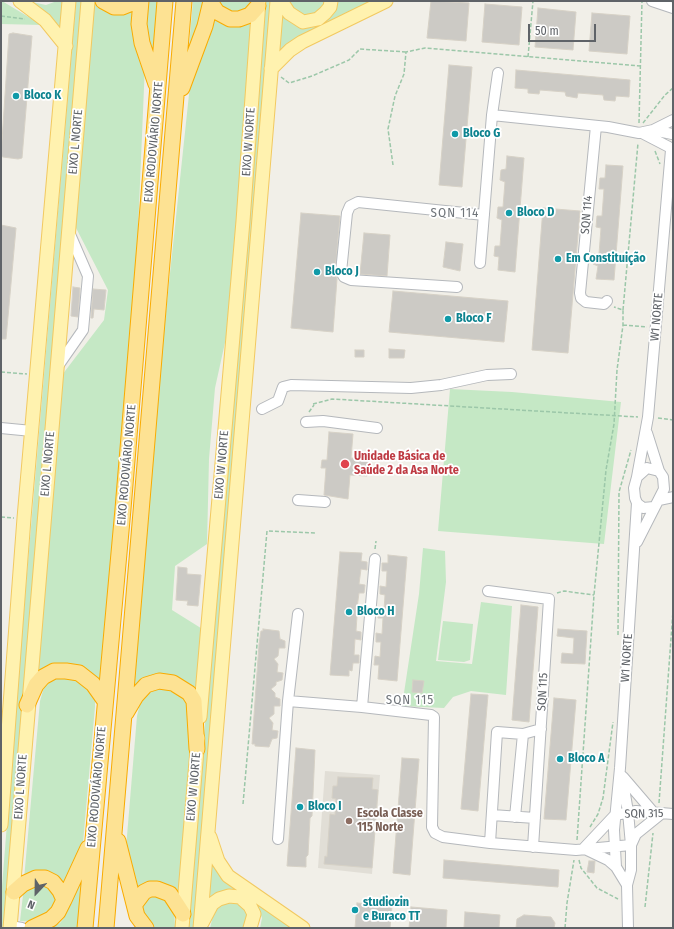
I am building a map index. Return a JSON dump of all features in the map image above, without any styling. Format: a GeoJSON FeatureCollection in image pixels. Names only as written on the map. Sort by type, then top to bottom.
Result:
{"type":"FeatureCollection","features":[{"type":"Feature","properties":{"kind":"highway"},"geometry":{"type":"LineString","coordinates":[[103,1],[114,7],[122,8],[137,1]]}},
{"type":"Feature","properties":{"kind":"highway"},"geometry":{"type":"LineString","coordinates":[[141,1],[139,24],[142,43],[158,90]]}},
{"type":"Feature","properties":{"kind":"highway","name":"EIXO RODOVIÁRIO NORTE"},"geometry":{"type":"LineString","coordinates":[[85,928],[92,838],[106,701],[165,1]]}},
{"type":"Feature","properties":{"kind":"highway","name":"EIXO RODOVIÁRIO NORTE"},"geometry":{"type":"LineString","coordinates":[[106,928],[184,1]]}},
{"type":"Feature","properties":{"kind":"highway"},"geometry":{"type":"LineString","coordinates":[[176,102],[206,26],[211,2]]}},
{"type":"Feature","properties":{"kind":"highway"},"geometry":{"type":"LineString","coordinates":[[211,2],[217,12],[230,19],[239,19],[250,15],[259,3]]}},
{"type":"Feature","properties":{"kind":"highway"},"geometry":{"type":"LineString","coordinates":[[27,705],[36,685],[43,677],[54,671],[66,671],[79,674],[93,684],[106,701]]}},
{"type":"Feature","properties":{"kind":"highway"},"geometry":{"type":"LineString","coordinates":[[124,718],[136,696],[146,685],[159,681],[173,682],[189,693],[194,701],[197,749]]}},
{"type":"Feature","properties":{"kind":"highway"},"geometry":{"type":"LineString","coordinates":[[115,824],[124,870],[135,904],[137,916],[146,928]]}},
{"type":"Feature","properties":{"kind":"highway"},"geometry":{"type":"LineString","coordinates":[[32,928],[51,919],[58,912],[92,838]]}},
{"type":"Feature","properties":{"kind":"highway"},"geometry":{"type":"LineString","coordinates":[[14,892],[30,880],[45,878],[53,882],[64,900]]}},
{"type":"Feature","properties":{"kind":"highway"},"geometry":{"type":"LineString","coordinates":[[135,904],[144,892],[157,888],[170,894],[182,921]]}},
{"type":"Feature","properties":{"kind":"main road"},"geometry":{"type":"LineString","coordinates":[[20,1],[45,20],[66,46]]}},
{"type":"Feature","properties":{"kind":"main road","name":"EIXO L NORTE"},"geometry":{"type":"LineString","coordinates":[[1,824],[24,518],[69,1]]}},
{"type":"Feature","properties":{"kind":"main road","name":"EIXO L NORTE"},"geometry":{"type":"LineString","coordinates":[[10,928],[14,892],[27,705],[88,1]]}},
{"type":"Feature","properties":{"kind":"main road","name":"EIXO W NORTE"},"geometry":{"type":"LineString","coordinates":[[200,928],[277,1]]}},
{"type":"Feature","properties":{"kind":"main road"},"geometry":{"type":"LineString","coordinates":[[281,1],[289,13],[303,22],[318,19],[330,7],[331,1]]}},
{"type":"Feature","properties":{"kind":"main road"},"geometry":{"type":"LineString","coordinates":[[271,69],[290,50],[302,42],[386,1]]}},
{"type":"Feature","properties":{"kind":"main road","name":"EIXO W NORTE"},"geometry":{"type":"LineString","coordinates":[[182,921],[240,252],[259,3]]}},
{"type":"Feature","properties":{"kind":"main road"},"geometry":{"type":"LineString","coordinates":[[208,828],[212,846],[218,862],[228,876],[303,928]]}},
{"type":"Feature","properties":{"kind":"main road"},"geometry":{"type":"LineString","coordinates":[[200,928],[212,904],[219,899],[229,896],[240,897],[250,906],[254,914],[250,928]]}},
{"type":"Feature","properties":{"kind":"street"},"geometry":{"type":"LineString","coordinates":[[652,1],[673,8]]}},
{"type":"Feature","properties":{"kind":"street"},"geometry":{"type":"LineString","coordinates":[[480,263],[492,115],[498,73]]}},
{"type":"Feature","properties":{"kind":"street"},"geometry":{"type":"LineString","coordinates":[[492,115],[596,126],[640,133],[671,149]]}},
{"type":"Feature","properties":{"kind":"street"},"geometry":{"type":"LineString","coordinates":[[640,133],[653,130],[673,120]]}},
{"type":"Feature","properties":{"kind":"street","name":"SQN 114"},"geometry":{"type":"LineString","coordinates":[[596,126],[580,293],[581,298],[586,302],[606,303]]}},
{"type":"Feature","properties":{"kind":"street"},"geometry":{"type":"LineString","coordinates":[[653,130],[673,134]]}},
{"type":"Feature","properties":{"kind":"street","name":"W1 NORTE"},"geometry":{"type":"LineString","coordinates":[[637,477],[648,417],[668,203],[671,149],[668,142],[673,134]]}},
{"type":"Feature","properties":{"kind":"street","name":"W1 NORTE"},"geometry":{"type":"LineString","coordinates":[[668,203],[673,190]]}},
{"type":"Feature","properties":{"kind":"street"},"geometry":{"type":"LineString","coordinates":[[457,287],[351,280],[344,277],[341,272],[350,206],[358,202],[484,215]]}},
{"type":"Feature","properties":{"kind":"street"},"geometry":{"type":"LineString","coordinates":[[56,368],[83,330],[88,276],[68,231]]}},
{"type":"Feature","properties":{"kind":"street"},"geometry":{"type":"LineString","coordinates":[[262,409],[278,401],[283,387],[291,385],[411,388],[441,385],[487,375],[511,374]]}},
{"type":"Feature","properties":{"kind":"street"},"geometry":{"type":"LineString","coordinates":[[306,420],[378,428]]}},
{"type":"Feature","properties":{"kind":"street"},"geometry":{"type":"LineString","coordinates":[[1,428],[32,431]]}},
{"type":"Feature","properties":{"kind":"street","name":"W1 NORTE"},"geometry":{"type":"LineString","coordinates":[[646,431],[661,474]]}},
{"type":"Feature","properties":{"kind":"street"},"geometry":{"type":"LineString","coordinates":[[673,483],[661,474],[647,468],[637,477],[634,488],[637,503],[642,508],[673,497]]}},
{"type":"Feature","properties":{"kind":"street"},"geometry":{"type":"LineString","coordinates":[[657,503],[664,489],[661,474]]}},
{"type":"Feature","properties":{"kind":"street"},"geometry":{"type":"LineString","coordinates":[[298,500],[325,502]]}},
{"type":"Feature","properties":{"kind":"street","name":"W1 NORTE"},"geometry":{"type":"LineString","coordinates":[[627,885],[616,867],[614,815],[621,772],[637,503]]}},
{"type":"Feature","properties":{"kind":"street","name":"W1 NORTE"},"geometry":{"type":"LineString","coordinates":[[635,548],[657,503]]}},
{"type":"Feature","properties":{"kind":"street"},"geometry":{"type":"LineString","coordinates":[[362,707],[375,558]]}},
{"type":"Feature","properties":{"kind":"street"},"geometry":{"type":"LineString","coordinates":[[488,591],[549,599]]}},
{"type":"Feature","properties":{"kind":"street","name":"SQN 115"},"geometry":{"type":"LineString","coordinates":[[534,847],[549,599]]}},
{"type":"Feature","properties":{"kind":"street"},"geometry":{"type":"LineString","coordinates":[[278,839],[288,701],[298,614]]}},
{"type":"Feature","properties":{"kind":"street"},"geometry":{"type":"LineString","coordinates":[[288,701],[362,707],[431,715],[434,717],[432,827],[435,833],[442,837],[490,844],[580,849],[631,845],[636,834],[657,814],[621,772]]}},
{"type":"Feature","properties":{"kind":"street"},"geometry":{"type":"LineString","coordinates":[[490,844],[497,732],[523,734],[541,729]]}},
{"type":"Feature","properties":{"kind":"street"},"geometry":{"type":"LineString","coordinates":[[515,817],[523,734]]}},
{"type":"Feature","properties":{"kind":"street","name":"W1 NORTE"},"geometry":{"type":"LineString","coordinates":[[621,772],[628,812],[631,845],[631,870],[627,885],[628,928]]}},
{"type":"Feature","properties":{"kind":"street","name":"SQN 315"},"geometry":{"type":"LineString","coordinates":[[614,815],[628,812],[673,814]]}},
{"type":"Feature","properties":{"kind":"street"},"geometry":{"type":"LineString","coordinates":[[492,815],[535,818]]}},
{"type":"Feature","properties":{"kind":"street"},"geometry":{"type":"LineString","coordinates":[[580,849],[614,815]]}},
{"type":"Feature","properties":{"kind":"street"},"geometry":{"type":"LineString","coordinates":[[580,849],[600,855],[616,867]]}},
{"type":"Feature","properties":{"kind":"street"},"geometry":{"type":"LineString","coordinates":[[16,928],[22,928]]}},
{"type":"Feature","properties":{"kind":"path"},"geometry":{"type":"LineString","coordinates":[[528,57],[533,1]]}},
{"type":"Feature","properties":{"kind":"path"},"geometry":{"type":"LineString","coordinates":[[565,928],[567,903],[580,849],[594,595],[606,470],[615,415],[617,370],[640,133],[642,1]]}},
{"type":"Feature","properties":{"kind":"path"},"geometry":{"type":"LineString","coordinates":[[1,16],[28,20]]}},
{"type":"Feature","properties":{"kind":"path"},"geometry":{"type":"LineString","coordinates":[[271,69],[289,83],[312,76],[348,60],[360,49],[406,52],[425,48],[642,66]]}},
{"type":"Feature","properties":{"kind":"path"},"geometry":{"type":"LineString","coordinates":[[393,165],[388,129],[395,96],[404,74],[406,52]]}},
{"type":"Feature","properties":{"kind":"path"},"geometry":{"type":"LineString","coordinates":[[606,303],[623,310]]}},
{"type":"Feature","properties":{"kind":"path"},"geometry":{"type":"LineString","coordinates":[[622,325],[656,327]]}},
{"type":"Feature","properties":{"kind":"path"},"geometry":{"type":"LineString","coordinates":[[1,372],[36,375]]}},
{"type":"Feature","properties":{"kind":"path"},"geometry":{"type":"LineString","coordinates":[[306,420],[313,404],[332,399],[648,417],[673,420]]}},
{"type":"Feature","properties":{"kind":"path"},"geometry":{"type":"LineString","coordinates":[[242,804],[267,531],[315,533]]}},
{"type":"Feature","properties":{"kind":"path"},"geometry":{"type":"LineString","coordinates":[[549,599],[564,591],[594,595]]}},
{"type":"Feature","properties":{"kind":"path"},"geometry":{"type":"LineString","coordinates":[[645,907],[657,814],[673,611]]}},
{"type":"Feature","properties":{"kind":"shaded area","name":"Escola Classe 115 Norte"},"geometry":{"type":"Polygon","coordinates":[[[325,771],[380,775],[372,874],[318,868],[325,771]]]}},
{"type":"Feature","properties":{"kind":"green space"},"geometry":{"type":"Polygon","coordinates":[[[2,1],[42,25],[1,24],[2,1]]]}},
{"type":"Feature","properties":{"kind":"green space"},"geometry":{"type":"Polygon","coordinates":[[[27,1],[46,5],[57,1],[66,1],[63,39],[51,16],[27,1]]]}},
{"type":"Feature","properties":{"kind":"green space"},"geometry":{"type":"Polygon","coordinates":[[[76,1],[83,1],[6,928],[1,928],[1,899],[25,597],[76,1]]]}},
{"type":"Feature","properties":{"kind":"green space"},"geometry":{"type":"Polygon","coordinates":[[[93,1],[133,7],[145,64],[137,254],[103,681],[83,667],[65,663],[50,666],[36,677],[62,375],[104,320],[108,290],[74,224],[93,1]]]}},
{"type":"Feature","properties":{"kind":"green space"},"geometry":{"type":"Polygon","coordinates":[[[148,1],[158,1],[154,55],[149,44],[146,23],[148,1]]]}},
{"type":"Feature","properties":{"kind":"green space"},"geometry":{"type":"Polygon","coordinates":[[[193,1],[206,1],[188,58],[193,1]]]}},
{"type":"Feature","properties":{"kind":"green space"},"geometry":{"type":"Polygon","coordinates":[[[216,1],[254,1],[247,13],[229,15],[216,1]]]}},
{"type":"Feature","properties":{"kind":"green space"},"geometry":{"type":"Polygon","coordinates":[[[265,1],[272,1],[195,928],[188,928],[265,1]]]}},
{"type":"Feature","properties":{"kind":"green space"},"geometry":{"type":"Polygon","coordinates":[[[289,1],[328,1],[327,5],[309,18],[291,9],[289,1]]]}},
{"type":"Feature","properties":{"kind":"green space"},"geometry":{"type":"Polygon","coordinates":[[[336,1],[379,1],[277,59],[282,7],[301,26],[310,28],[321,23],[336,1]]]}},
{"type":"Feature","properties":{"kind":"green space"},"geometry":{"type":"Polygon","coordinates":[[[215,14],[254,17],[226,338],[215,388],[209,459],[207,544],[175,566],[172,610],[204,630],[197,695],[187,684],[134,689],[164,330],[190,85],[198,60],[208,42],[215,14]]]}},
{"type":"Feature","properties":{"kind":"green space"},"geometry":{"type":"Polygon","coordinates":[[[450,389],[512,392],[621,402],[604,544],[438,531],[450,389]]]}},
{"type":"Feature","properties":{"kind":"green space"},"geometry":{"type":"Polygon","coordinates":[[[423,548],[445,551],[446,582],[436,661],[472,664],[481,602],[512,606],[506,695],[471,691],[453,697],[444,708],[402,706],[419,594],[423,548]]]}},
{"type":"Feature","properties":{"kind":"green space"},"geometry":{"type":"Polygon","coordinates":[[[443,621],[473,624],[470,660],[464,662],[438,660],[443,621]]]}},
{"type":"Feature","properties":{"kind":"green space"},"geometry":{"type":"Polygon","coordinates":[[[57,676],[77,677],[95,692],[83,843],[66,890],[24,879],[40,701],[44,687],[49,681],[57,676]]]}},
{"type":"Feature","properties":{"kind":"green space"},"geometry":{"type":"Polygon","coordinates":[[[166,685],[186,697],[190,750],[180,899],[179,895],[136,896],[126,848],[137,716],[141,699],[147,693],[166,685]]]}},
{"type":"Feature","properties":{"kind":"green space"},"geometry":{"type":"Polygon","coordinates":[[[90,848],[81,928],[51,927],[60,923],[64,918],[90,848]]]}},
{"type":"Feature","properties":{"kind":"green space"},"geometry":{"type":"Polygon","coordinates":[[[212,859],[297,928],[260,928],[262,918],[258,908],[249,896],[237,890],[226,892],[208,903],[212,859]]]}},
{"type":"Feature","properties":{"kind":"green space"},"geometry":{"type":"Polygon","coordinates":[[[36,881],[57,891],[56,911],[35,922],[20,921],[23,895],[26,888],[36,881]]]}},
{"type":"Feature","properties":{"kind":"green space"},"geometry":{"type":"Polygon","coordinates":[[[151,892],[174,905],[175,928],[155,928],[147,923],[142,916],[142,901],[151,892]]]}},
{"type":"Feature","properties":{"kind":"green space"},"geometry":{"type":"Polygon","coordinates":[[[229,898],[247,907],[249,928],[210,928],[215,908],[229,898]]]}},
{"type":"Feature","properties":{"kind":"building"},"geometry":{"type":"Polygon","coordinates":[[[431,1],[469,3],[466,41],[427,38],[431,1]]]}},
{"type":"Feature","properties":{"kind":"building"},"geometry":{"type":"Polygon","coordinates":[[[485,4],[522,7],[519,45],[482,42],[485,4]]]}},
{"type":"Feature","properties":{"kind":"building"},"geometry":{"type":"Polygon","coordinates":[[[538,8],[576,12],[573,50],[535,47],[538,8]]]}},
{"type":"Feature","properties":{"kind":"building"},"geometry":{"type":"Polygon","coordinates":[[[592,13],[630,16],[627,54],[589,51],[592,13]]]}},
{"type":"Feature","properties":{"kind":"building","name":"Bloco K"},"geometry":{"type":"Polygon","coordinates":[[[13,33],[32,36],[22,158],[18,159],[1,156],[9,34],[13,33]]]}},
{"type":"Feature","properties":{"kind":"building","name":"Bloco G"},"geometry":{"type":"Polygon","coordinates":[[[449,65],[472,67],[462,187],[439,185],[449,65]]]}},
{"type":"Feature","properties":{"kind":"building"},"geometry":{"type":"Polygon","coordinates":[[[516,70],[630,80],[629,97],[616,96],[615,101],[604,100],[603,95],[578,93],[577,98],[566,96],[565,92],[540,90],[539,94],[528,93],[528,89],[515,88],[516,70]]]}},
{"type":"Feature","properties":{"kind":"building","name":"Bloco D"},"geometry":{"type":"Polygon","coordinates":[[[507,156],[524,158],[515,272],[498,270],[499,257],[494,256],[495,246],[500,246],[502,220],[497,218],[498,207],[503,207],[505,182],[500,180],[501,170],[506,169],[507,156]]]}},
{"type":"Feature","properties":{"kind":"building"},"geometry":{"type":"Polygon","coordinates":[[[606,165],[623,166],[614,280],[596,279],[598,266],[593,264],[594,254],[599,254],[601,228],[596,227],[597,216],[602,216],[604,189],[599,189],[600,178],[605,178],[606,165]]]}},
{"type":"Feature","properties":{"kind":"building","name":"Em Constituição"},"geometry":{"type":"Polygon","coordinates":[[[543,208],[580,211],[568,353],[532,350],[543,208]]]}},
{"type":"Feature","properties":{"kind":"building","name":"Bloco J"},"geometry":{"type":"Polygon","coordinates":[[[301,213],[340,216],[335,271],[337,279],[333,332],[291,328],[301,213]]]}},
{"type":"Feature","properties":{"kind":"building"},"geometry":{"type":"Polygon","coordinates":[[[1,225],[16,228],[6,339],[1,339],[1,225]]]}},
{"type":"Feature","properties":{"kind":"building"},"geometry":{"type":"Polygon","coordinates":[[[364,233],[390,235],[387,276],[360,274],[364,233]]]}},
{"type":"Feature","properties":{"kind":"building"},"geometry":{"type":"Polygon","coordinates":[[[446,242],[463,244],[460,271],[443,267],[446,242]]]}},
{"type":"Feature","properties":{"kind":"building"},"geometry":{"type":"Polygon","coordinates":[[[73,287],[80,288],[78,317],[71,316],[73,287]]]}},
{"type":"Feature","properties":{"kind":"building"},"geometry":{"type":"Polygon","coordinates":[[[93,289],[106,290],[104,310],[94,309],[93,318],[91,318],[93,289]]]}},
{"type":"Feature","properties":{"kind":"building","name":"Bloco F"},"geometry":{"type":"Polygon","coordinates":[[[393,291],[508,301],[504,342],[389,332],[393,291]]]}},
{"type":"Feature","properties":{"kind":"building"},"geometry":{"type":"Polygon","coordinates":[[[389,349],[405,350],[404,358],[389,358],[389,349]]]}},
{"type":"Feature","properties":{"kind":"building"},"geometry":{"type":"Polygon","coordinates":[[[355,350],[364,350],[364,357],[355,357],[355,350]]]}},
{"type":"Feature","properties":{"kind":"building","name":"Unidade Básica de Saúde 2 da Asa Norte"},"geometry":{"type":"Polygon","coordinates":[[[329,432],[353,434],[351,458],[368,459],[367,476],[350,475],[348,499],[324,495],[326,468],[321,468],[322,460],[327,460],[329,432]]]}},
{"type":"Feature","properties":{"kind":"building","name":"Bloco H"},"geometry":{"type":"Polygon","coordinates":[[[340,552],[362,553],[361,561],[367,562],[367,570],[361,569],[359,584],[365,585],[364,593],[359,593],[357,608],[363,608],[363,616],[357,616],[356,631],[361,632],[361,640],[355,639],[354,655],[359,655],[359,663],[353,663],[352,671],[349,670],[349,676],[330,675],[340,552]]]}},
{"type":"Feature","properties":{"kind":"building"},"geometry":{"type":"Polygon","coordinates":[[[388,555],[407,557],[397,681],[378,679],[379,665],[374,665],[375,656],[380,657],[381,642],[376,642],[376,633],[382,634],[383,618],[378,618],[379,610],[384,610],[385,595],[380,594],[380,586],[386,587],[387,571],[382,571],[382,563],[388,563],[388,555]]]}},
{"type":"Feature","properties":{"kind":"building"},"geometry":{"type":"Polygon","coordinates":[[[178,567],[187,568],[187,574],[201,575],[198,606],[187,605],[188,601],[176,600],[178,567]]]}},
{"type":"Feature","properties":{"kind":"building"},"geometry":{"type":"Polygon","coordinates":[[[521,605],[538,607],[529,722],[512,720],[521,605]]]}},
{"type":"Feature","properties":{"kind":"building"},"geometry":{"type":"Polygon","coordinates":[[[263,629],[279,631],[280,639],[285,641],[285,648],[279,648],[278,656],[274,659],[278,664],[277,672],[283,673],[282,680],[276,682],[276,685],[271,689],[275,693],[275,697],[280,699],[280,706],[274,706],[274,714],[269,718],[273,723],[272,730],[278,731],[277,738],[272,739],[269,747],[255,746],[255,744],[252,744],[259,644],[261,631],[263,631],[263,629]]]}},
{"type":"Feature","properties":{"kind":"building"},"geometry":{"type":"Polygon","coordinates":[[[558,629],[587,631],[585,664],[561,663],[562,653],[573,654],[574,638],[557,636],[558,629]]]}},
{"type":"Feature","properties":{"kind":"building"},"geometry":{"type":"Polygon","coordinates":[[[413,680],[424,681],[422,693],[412,692],[413,680]]]}},
{"type":"Feature","properties":{"kind":"building"},"geometry":{"type":"Polygon","coordinates":[[[471,694],[488,695],[478,811],[461,809],[471,694]]]}},
{"type":"Feature","properties":{"kind":"building","name":"Bloco A"},"geometry":{"type":"Polygon","coordinates":[[[554,698],[576,700],[566,820],[544,819],[554,698]]]}},
{"type":"Feature","properties":{"kind":"building","name":"Bloco I"},"geometry":{"type":"Polygon","coordinates":[[[296,748],[315,750],[312,816],[310,818],[306,867],[287,866],[296,748]]]}},
{"type":"Feature","properties":{"kind":"building"},"geometry":{"type":"Polygon","coordinates":[[[402,758],[419,759],[410,875],[393,873],[402,758]]]}},
{"type":"Feature","properties":{"kind":"building","name":"Escola Classe 115 Norte"},"geometry":{"type":"Polygon","coordinates":[[[338,777],[373,778],[372,789],[378,790],[372,868],[324,864],[325,856],[327,857],[330,814],[335,815],[336,799],[332,798],[333,786],[337,786],[338,777]]]}},
{"type":"Feature","properties":{"kind":"building"},"geometry":{"type":"Polygon","coordinates":[[[444,860],[559,870],[558,887],[443,878],[444,860]]]}},
{"type":"Feature","properties":{"kind":"building"},"geometry":{"type":"Polygon","coordinates":[[[589,861],[595,861],[594,873],[587,872],[589,861]]]}},
{"type":"Feature","properties":{"kind":"building"},"geometry":{"type":"Polygon","coordinates":[[[357,903],[392,906],[390,928],[355,928],[357,903]]]}},
{"type":"Feature","properties":{"kind":"building"},"geometry":{"type":"Polygon","coordinates":[[[411,907],[447,910],[446,928],[409,928],[411,907]]]}},
{"type":"Feature","properties":{"kind":"building"},"geometry":{"type":"Polygon","coordinates":[[[465,912],[500,915],[499,928],[464,928],[465,912]]]}},
{"type":"Feature","properties":{"kind":"building"},"geometry":{"type":"Polygon","coordinates":[[[524,915],[551,917],[555,923],[554,928],[516,928],[517,919],[524,915]]]}},
{"type":"Feature","properties":{"kind":"place","name":"Bloco K"},"geometry":{"type":"Point","coordinates":[16,96]}},
{"type":"Feature","properties":{"kind":"place","name":"Bloco G"},"geometry":{"type":"Point","coordinates":[455,134]}},
{"type":"Feature","properties":{"kind":"place","name":"Bloco D"},"geometry":{"type":"Point","coordinates":[509,213]}},
{"type":"Feature","properties":{"kind":"place","name":"Em Constituição"},"geometry":{"type":"Point","coordinates":[558,259]}},
{"type":"Feature","properties":{"kind":"place","name":"Bloco J"},"geometry":{"type":"Point","coordinates":[317,272]}},
{"type":"Feature","properties":{"kind":"place","name":"Bloco F"},"geometry":{"type":"Point","coordinates":[448,319]}},
{"type":"Feature","properties":{"kind":"place","name":"Unidade Básica de Saúde 2 da Asa Norte"},"geometry":{"type":"Point","coordinates":[345,464]}},
{"type":"Feature","properties":{"kind":"place","name":"Bloco H"},"geometry":{"type":"Point","coordinates":[349,612]}},
{"type":"Feature","properties":{"kind":"place","name":"Bloco A"},"geometry":{"type":"Point","coordinates":[560,759]}},
{"type":"Feature","properties":{"kind":"place","name":"Bloco I"},"geometry":{"type":"Point","coordinates":[300,807]}},
{"type":"Feature","properties":{"kind":"place","name":"Escola Classe 115 Norte"},"geometry":{"type":"Point","coordinates":[349,821]}},
{"type":"Feature","properties":{"kind":"place","name":"studiozin e Buraco TT"},"geometry":{"type":"Point","coordinates":[355,910]}},
{"type":"Feature","properties":{"kind":"district","name":"SQN 114"},"geometry":{"type":"Point","coordinates":[455,213]}},
{"type":"Feature","properties":{"kind":"district","name":"SQN 115"},"geometry":{"type":"Point","coordinates":[410,700]}}]}
